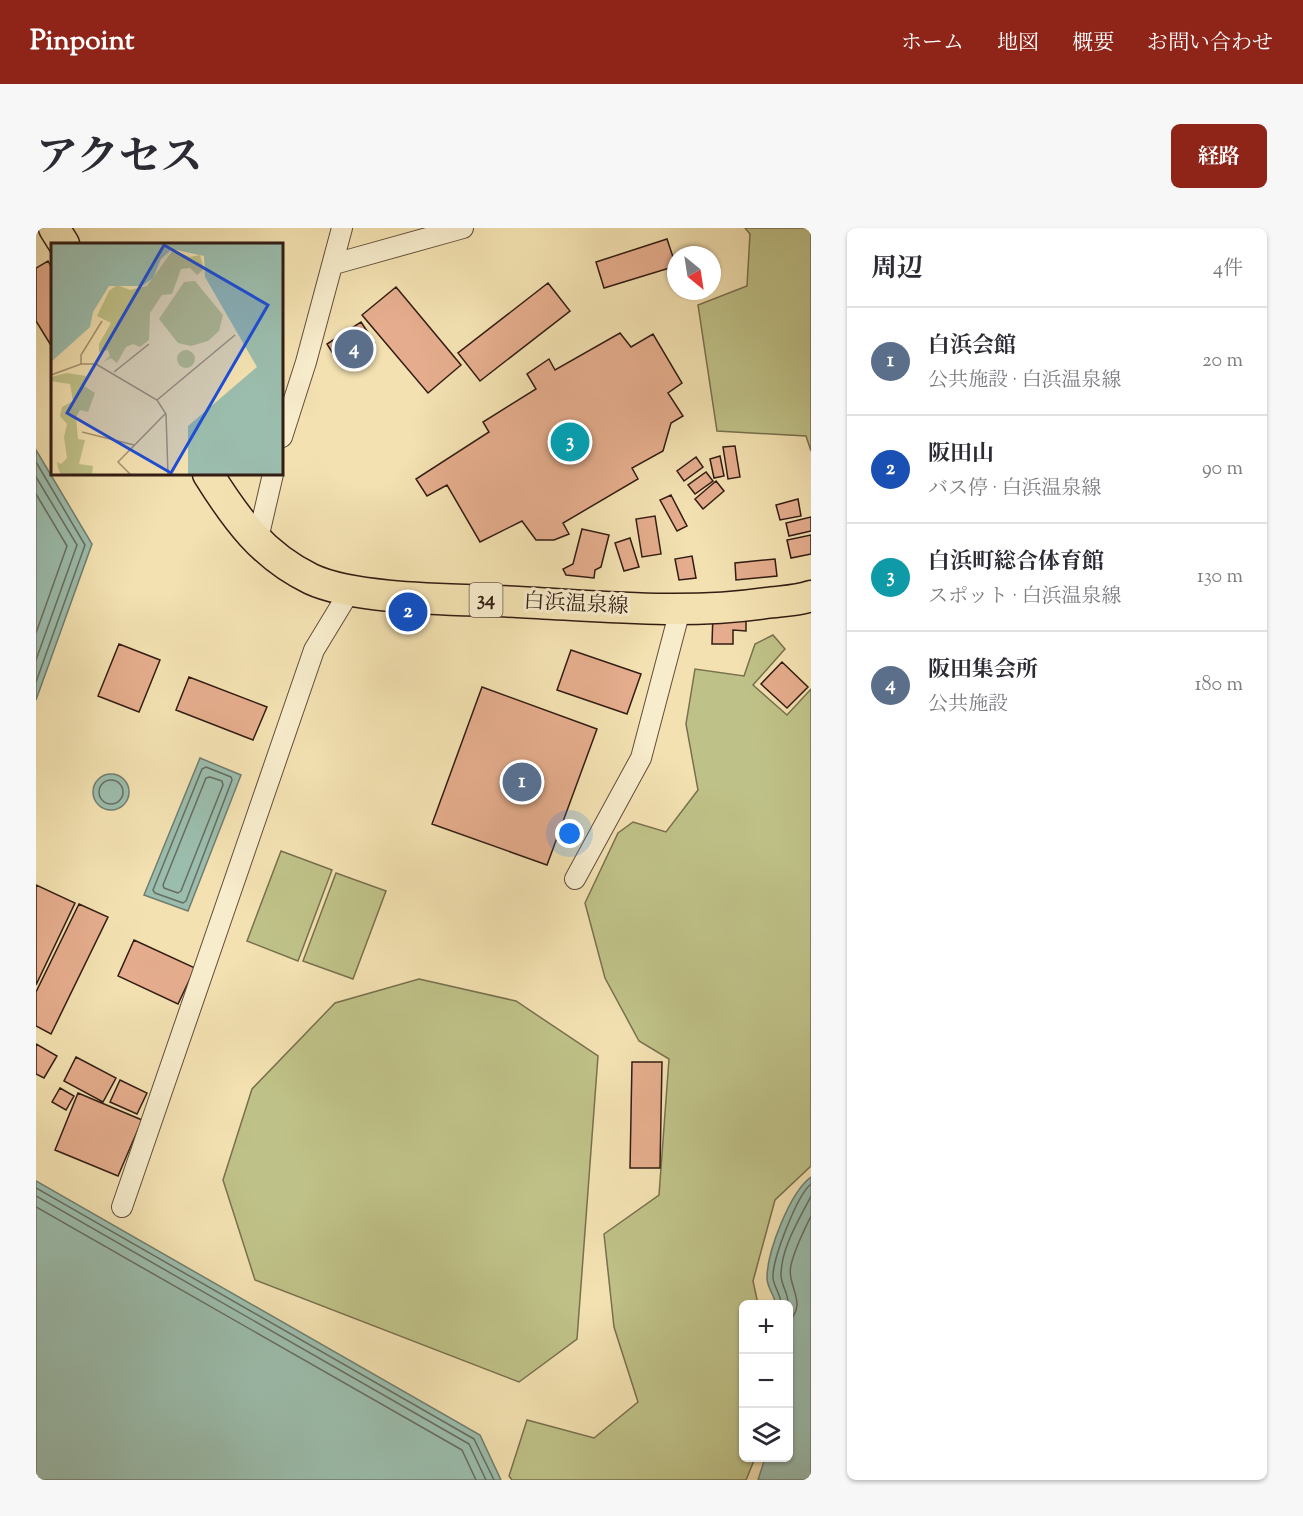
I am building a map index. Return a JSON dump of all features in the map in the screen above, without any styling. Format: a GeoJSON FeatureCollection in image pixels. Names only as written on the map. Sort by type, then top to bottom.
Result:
{"type":"FeatureCollection","features":[{"type":"Feature","properties":{"kind":"main road"},"geometry":{"type":"LineString","coordinates":[[54,228],[63,243]]}},
{"type":"Feature","properties":{"kind":"main road","name":"白浜温泉線"},"geometry":{"type":"LineString","coordinates":[[209,476],[257,543],[281,562],[313,580],[351,589],[407,596],[681,610],[752,605],[811,596]]}},
{"type":"Feature","properties":{"kind":"street"},"geometry":{"type":"LineString","coordinates":[[284,430],[334,264],[342,228]]}},
{"type":"Feature","properties":{"kind":"street"},"geometry":{"type":"LineString","coordinates":[[334,264],[463,228]]}},
{"type":"Feature","properties":{"kind":"street"},"geometry":{"type":"LineString","coordinates":[[257,543],[273,476]]}},
{"type":"Feature","properties":{"kind":"street"},"geometry":{"type":"LineString","coordinates":[[122,1207],[314,650],[351,589]]}},
{"type":"Feature","properties":{"kind":"street"},"geometry":{"type":"LineString","coordinates":[[575,879],[641,758],[681,610]]}},
{"type":"Feature","properties":{"kind":"green space"},"geometry":{"type":"Polygon","coordinates":[[[745,228],[811,228],[811,451],[806,436],[717,431],[698,305],[711,300],[721,300],[721,296],[747,286],[750,234],[745,228]]]}},
{"type":"Feature","properties":{"kind":"green space"},"geometry":{"type":"Polygon","coordinates":[[[773,635],[785,649],[753,685],[787,715],[811,689],[811,1166],[775,1200],[753,1281],[757,1300],[739,1300],[739,1462],[753,1462],[746,1480],[512,1480],[509,1476],[527,1420],[594,1438],[638,1402],[614,1327],[604,1234],[659,1195],[669,1059],[639,1041],[605,978],[585,903],[618,833],[633,822],[666,832],[698,790],[686,724],[695,669],[744,676],[755,644],[773,635]]]}},
{"type":"Feature","properties":{"kind":"green space"},"geometry":{"type":"Polygon","coordinates":[[[281,851],[332,870],[298,961],[247,941],[281,851]]]}},
{"type":"Feature","properties":{"kind":"green space"},"geometry":{"type":"Polygon","coordinates":[[[336,873],[386,891],[353,979],[303,961],[336,873]]]}},
{"type":"Feature","properties":{"kind":"green space"},"geometry":{"type":"Polygon","coordinates":[[[419,979],[516,1001],[598,1056],[577,1339],[519,1382],[255,1280],[223,1180],[252,1089],[335,1003],[419,979]]]}},
{"type":"Feature","properties":{"kind":"water"},"geometry":{"type":"Polygon","coordinates":[[[36,450],[92,544],[36,700],[36,450]]]}},
{"type":"Feature","properties":{"kind":"water"},"geometry":{"type":"Polygon","coordinates":[[[200,758],[241,775],[188,911],[144,895],[200,758]]]}},
{"type":"Feature","properties":{"kind":"water"},"geometry":{"type":"Polygon","coordinates":[[[111,774],[124,779],[129,792],[124,805],[111,810],[98,805],[93,792],[98,779],[111,774]]]}},
{"type":"Feature","properties":{"kind":"water"},"geometry":{"type":"Polygon","coordinates":[[[811,1177],[811,1480],[758,1480],[764,1462],[793,1462],[793,1300],[774,1300],[767,1278],[771,1253],[781,1223],[795,1195],[811,1177]]]}},
{"type":"Feature","properties":{"kind":"water"},"geometry":{"type":"Polygon","coordinates":[[[36,1181],[480,1435],[501,1480],[36,1480],[36,1181]]]}},
{"type":"Feature","properties":{"kind":"building"},"geometry":{"type":"Polygon","coordinates":[[[667,239],[669,246],[667,246],[667,269],[604,288],[596,262],[667,239]]]}},
{"type":"Feature","properties":{"kind":"building"},"geometry":{"type":"Polygon","coordinates":[[[48,261],[51,266],[51,345],[36,321],[36,268],[48,261]]]}},
{"type":"Feature","properties":{"kind":"building"},"geometry":{"type":"Polygon","coordinates":[[[548,283],[570,311],[480,381],[458,353],[548,283]]]}},
{"type":"Feature","properties":{"kind":"building"},"geometry":{"type":"Polygon","coordinates":[[[396,287],[461,365],[428,393],[362,315],[396,287]]]}},
{"type":"Feature","properties":{"kind":"building"},"geometry":{"type":"Polygon","coordinates":[[[361,322],[375,343],[340,365],[327,344],[361,322]]]}},
{"type":"Feature","properties":{"kind":"building"},"geometry":{"type":"Polygon","coordinates":[[[620,333],[631,347],[653,334],[682,383],[668,393],[683,416],[671,423],[663,451],[632,468],[638,479],[563,523],[569,534],[554,540],[536,540],[522,521],[480,542],[447,485],[427,496],[416,479],[489,432],[483,422],[536,389],[527,374],[549,359],[555,370],[620,333]]]}},
{"type":"Feature","properties":{"kind":"building"},"geometry":{"type":"Polygon","coordinates":[[[735,446],[740,477],[728,479],[723,447],[735,446]]]}},
{"type":"Feature","properties":{"kind":"building"},"geometry":{"type":"Polygon","coordinates":[[[720,456],[724,476],[714,478],[710,459],[720,456]]]}},
{"type":"Feature","properties":{"kind":"building"},"geometry":{"type":"Polygon","coordinates":[[[696,457],[703,467],[684,481],[677,471],[696,457]]]}},
{"type":"Feature","properties":{"kind":"building"},"geometry":{"type":"Polygon","coordinates":[[[706,472],[713,481],[695,494],[688,485],[706,472]]]}},
{"type":"Feature","properties":{"kind":"building"},"geometry":{"type":"Polygon","coordinates":[[[716,481],[724,491],[703,509],[695,499],[716,481]]]}},
{"type":"Feature","properties":{"kind":"building"},"geometry":{"type":"Polygon","coordinates":[[[671,495],[687,526],[677,531],[660,500],[671,495]]]}},
{"type":"Feature","properties":{"kind":"building"},"geometry":{"type":"Polygon","coordinates":[[[798,499],[801,516],[780,520],[776,505],[798,499]]]}},
{"type":"Feature","properties":{"kind":"building"},"geometry":{"type":"Polygon","coordinates":[[[655,516],[661,554],[642,557],[636,519],[655,516]]]}},
{"type":"Feature","properties":{"kind":"building"},"geometry":{"type":"Polygon","coordinates":[[[811,517],[811,531],[789,536],[786,523],[811,517]]]}},
{"type":"Feature","properties":{"kind":"building"},"geometry":{"type":"Polygon","coordinates":[[[582,529],[609,535],[601,567],[595,570],[594,578],[566,575],[563,569],[573,564],[582,529]]]}},
{"type":"Feature","properties":{"kind":"building"},"geometry":{"type":"Polygon","coordinates":[[[811,535],[811,554],[791,558],[787,540],[811,535]]]}},
{"type":"Feature","properties":{"kind":"building"},"geometry":{"type":"Polygon","coordinates":[[[630,538],[639,567],[624,571],[615,543],[630,538]]]}},
{"type":"Feature","properties":{"kind":"building"},"geometry":{"type":"Polygon","coordinates":[[[692,556],[696,578],[679,580],[675,559],[692,556]]]}},
{"type":"Feature","properties":{"kind":"building"},"geometry":{"type":"Polygon","coordinates":[[[775,559],[777,576],[736,580],[735,563],[775,559]]]}},
{"type":"Feature","properties":{"kind":"building"},"geometry":{"type":"Polygon","coordinates":[[[713,613],[746,614],[746,631],[733,630],[733,644],[712,644],[713,613]]]}},
{"type":"Feature","properties":{"kind":"building"},"geometry":{"type":"Polygon","coordinates":[[[119,644],[160,660],[139,712],[98,696],[119,644]]]}},
{"type":"Feature","properties":{"kind":"building"},"geometry":{"type":"Polygon","coordinates":[[[571,650],[641,674],[627,714],[557,690],[571,650]]]}},
{"type":"Feature","properties":{"kind":"building"},"geometry":{"type":"Polygon","coordinates":[[[782,662],[808,687],[787,708],[761,684],[782,662]]]}},
{"type":"Feature","properties":{"kind":"building"},"geometry":{"type":"Polygon","coordinates":[[[189,677],[267,707],[253,740],[176,710],[189,677]]]}},
{"type":"Feature","properties":{"kind":"building"},"geometry":{"type":"Polygon","coordinates":[[[482,687],[597,729],[547,865],[432,824],[482,687]]]}},
{"type":"Feature","properties":{"kind":"building"},"geometry":{"type":"Polygon","coordinates":[[[36,885],[75,903],[36,985],[36,885]]]}},
{"type":"Feature","properties":{"kind":"building"},"geometry":{"type":"Polygon","coordinates":[[[79,904],[108,917],[51,1034],[36,1026],[36,992],[79,904]]]}},
{"type":"Feature","properties":{"kind":"building"},"geometry":{"type":"Polygon","coordinates":[[[134,940],[195,968],[178,1004],[118,976],[134,940]]]}},
{"type":"Feature","properties":{"kind":"building"},"geometry":{"type":"Polygon","coordinates":[[[36,1044],[57,1056],[44,1078],[36,1074],[36,1044]]]}},
{"type":"Feature","properties":{"kind":"building"},"geometry":{"type":"Polygon","coordinates":[[[76,1057],[116,1078],[103,1102],[64,1081],[76,1057]]]}},
{"type":"Feature","properties":{"kind":"building"},"geometry":{"type":"Polygon","coordinates":[[[632,1062],[662,1062],[660,1168],[630,1168],[632,1062]]]}},
{"type":"Feature","properties":{"kind":"building"},"geometry":{"type":"Polygon","coordinates":[[[120,1080],[147,1093],[137,1114],[110,1102],[120,1080]]]}},
{"type":"Feature","properties":{"kind":"building"},"geometry":{"type":"Polygon","coordinates":[[[60,1088],[74,1096],[66,1110],[52,1102],[60,1088]]]}},
{"type":"Feature","properties":{"kind":"building"},"geometry":{"type":"Polygon","coordinates":[[[78,1093],[142,1120],[118,1176],[55,1150],[78,1093]]]}},
{"type":"Feature","properties":{"kind":"place","name":"阪田集会所"},"geometry":{"type":"Point","coordinates":[354,349]}},
{"type":"Feature","properties":{"kind":"place","name":"白浜町総合体育館"},"geometry":{"type":"Point","coordinates":[570,442]}},
{"type":"Feature","properties":{"kind":"place","name":"阪田山"},"geometry":{"type":"Point","coordinates":[408,612]}},
{"type":"Feature","properties":{"kind":"place","name":"白浜会館"},"geometry":{"type":"Point","coordinates":[522,782]}}]}
